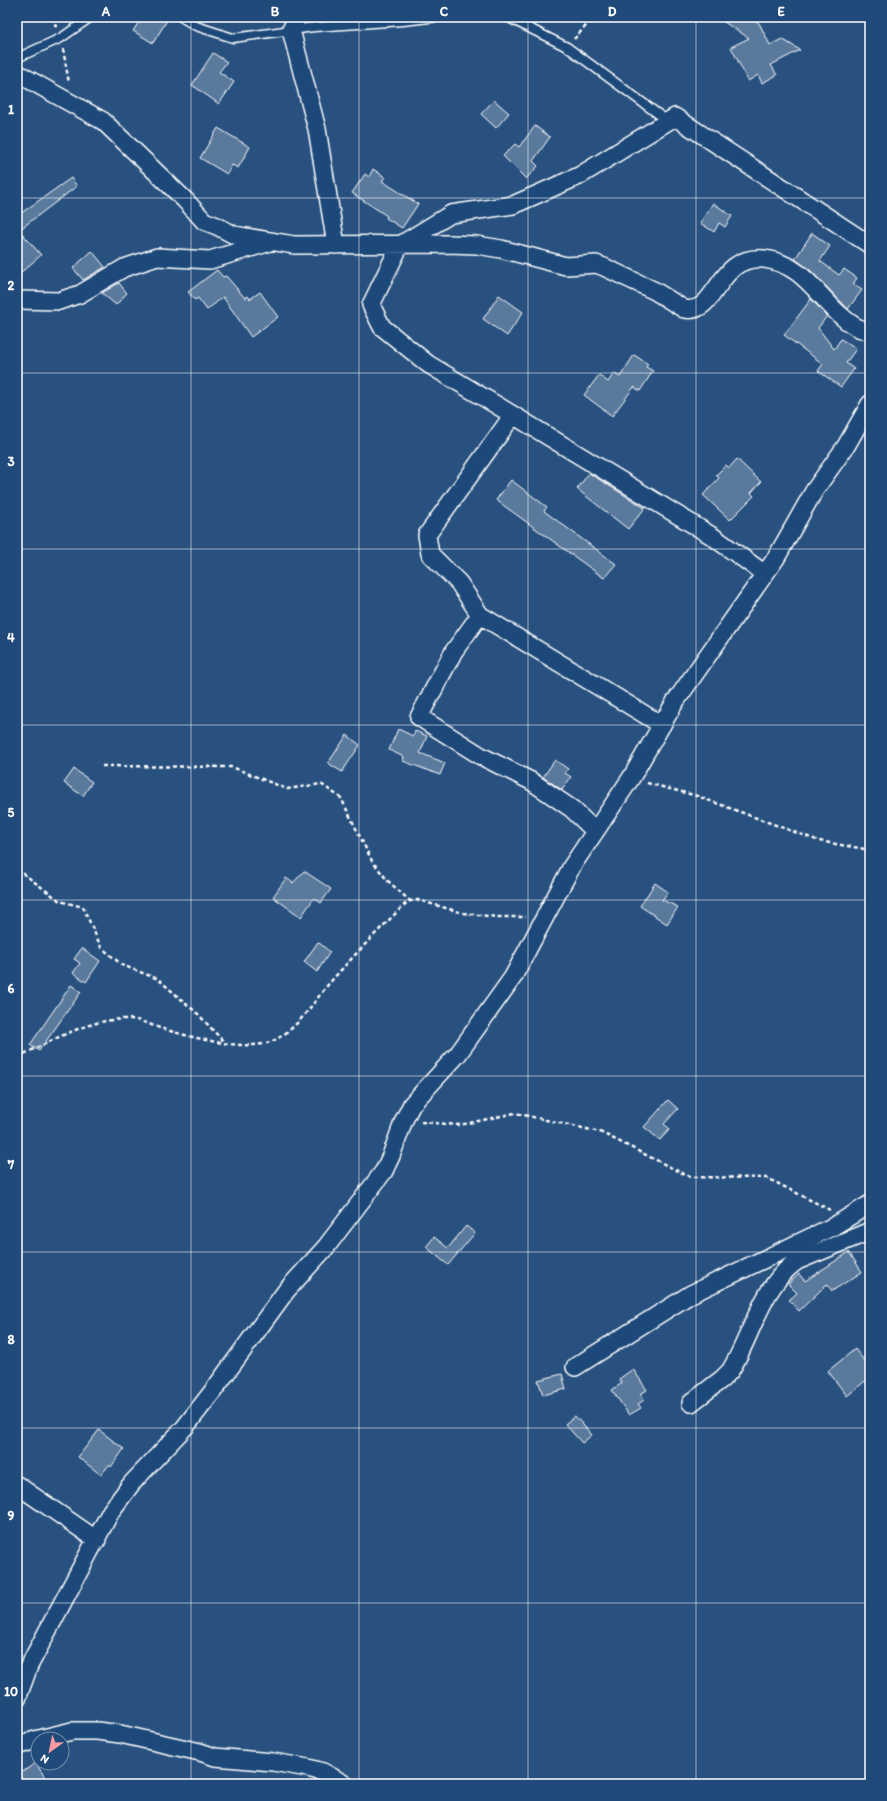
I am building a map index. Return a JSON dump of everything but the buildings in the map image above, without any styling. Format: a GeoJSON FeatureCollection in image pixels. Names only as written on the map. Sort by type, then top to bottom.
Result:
{"type":"FeatureCollection","features":[{"type":"Feature","properties":{"kind":"street"},"geometry":{"type":"LineString","coordinates":[[294,24],[317,129],[336,244]]}},
{"type":"Feature","properties":{"kind":"street"},"geometry":{"type":"LineString","coordinates":[[17,73],[103,121],[185,200],[204,221],[234,235],[294,245],[477,245],[501,249],[566,266],[596,264],[627,276],[684,309],[689,310],[696,309],[705,303],[735,265],[743,260],[763,259],[782,264],[798,272],[856,327],[870,332]]}},
{"type":"Feature","properties":{"kind":"street"},"geometry":{"type":"LineString","coordinates":[[765,574],[712,536],[428,364],[382,327],[372,305],[400,245],[451,214],[514,206],[579,176],[675,117],[870,245]]}},
{"type":"Feature","properties":{"kind":"street"},"geometry":{"type":"LineString","coordinates":[[17,300],[59,301],[80,294],[124,268],[157,257],[210,260],[271,242]]}},
{"type":"Feature","properties":{"kind":"street"},"geometry":{"type":"LineString","coordinates":[[17,1699],[32,1660],[97,1540],[111,1511],[132,1483],[185,1427],[286,1291],[326,1248],[367,1195],[389,1161],[404,1120],[412,1104],[458,1054],[513,977],[572,866],[631,778],[675,702],[776,558],[814,491],[846,446],[870,404]]}},
{"type":"Feature","properties":{"kind":"street"},"geometry":{"type":"LineString","coordinates":[[513,415],[427,535],[430,554],[459,583],[480,615],[662,725]]}},
{"type":"Feature","properties":{"kind":"street"},"geometry":{"type":"LineString","coordinates":[[480,615],[454,651],[418,717],[481,756],[531,781],[572,809],[595,831]]}},
{"type":"Feature","properties":{"kind":"street"},"geometry":{"type":"LineString","coordinates":[[575,1367],[691,1294],[847,1218],[870,1204]]}},
{"type":"Feature","properties":{"kind":"street"},"geometry":{"type":"LineString","coordinates":[[691,1403],[730,1371],[767,1297],[788,1268],[798,1261],[870,1231]]}},
{"type":"Feature","properties":{"kind":"street"},"geometry":{"type":"LineString","coordinates":[[17,1485],[97,1540]]}},
{"type":"Feature","properties":{"kind":"street"},"geometry":{"type":"LineString","coordinates":[[70,1731],[97,1731],[120,1734],[200,1752],[215,1757],[274,1762],[308,1768],[323,1772],[344,1784]]}},
{"type":"Feature","properties":{"kind":"street"},"geometry":{"type":"LineString","coordinates":[[17,1746],[30,1742]]}},
{"type":"Feature","properties":{"kind":"lane"},"geometry":{"type":"LineString","coordinates":[[17,58],[61,38],[91,17]]}},
{"type":"Feature","properties":{"kind":"lane"},"geometry":{"type":"LineString","coordinates":[[181,17],[196,26],[233,38],[294,24],[403,22],[438,17]]}},
{"type":"Feature","properties":{"kind":"lane"},"geometry":{"type":"LineString","coordinates":[[507,17],[567,47],[668,122]]}},
{"type":"Feature","properties":{"kind":"path"},"geometry":{"type":"LineString","coordinates":[[52,17],[61,38],[73,105]]}},
{"type":"Feature","properties":{"kind":"path"},"geometry":{"type":"LineString","coordinates":[[567,47],[594,17]]}},
{"type":"Feature","properties":{"kind":"path"},"geometry":{"type":"LineString","coordinates":[[102,766],[232,767],[287,789],[321,784],[341,798],[372,861],[388,881],[410,901]]}},
{"type":"Feature","properties":{"kind":"path"},"geometry":{"type":"LineString","coordinates":[[631,778],[697,796],[819,841],[870,850]]}},
{"type":"Feature","properties":{"kind":"path"},"geometry":{"type":"LineString","coordinates":[[17,869],[60,901],[83,907],[101,947],[122,965],[158,979],[198,1014],[225,1042]]}},
{"type":"Feature","properties":{"kind":"path"},"geometry":{"type":"LineString","coordinates":[[17,1055],[26,1053],[84,1025],[132,1019],[189,1036],[251,1046],[269,1042],[286,1033],[299,1021],[332,979],[401,908],[410,901],[418,900],[463,913],[490,916],[545,918]]}},
{"type":"Feature","properties":{"kind":"path"},"geometry":{"type":"LineString","coordinates":[[404,1120],[460,1125],[515,1113],[600,1132],[690,1177],[767,1178],[847,1218]]}}]}
